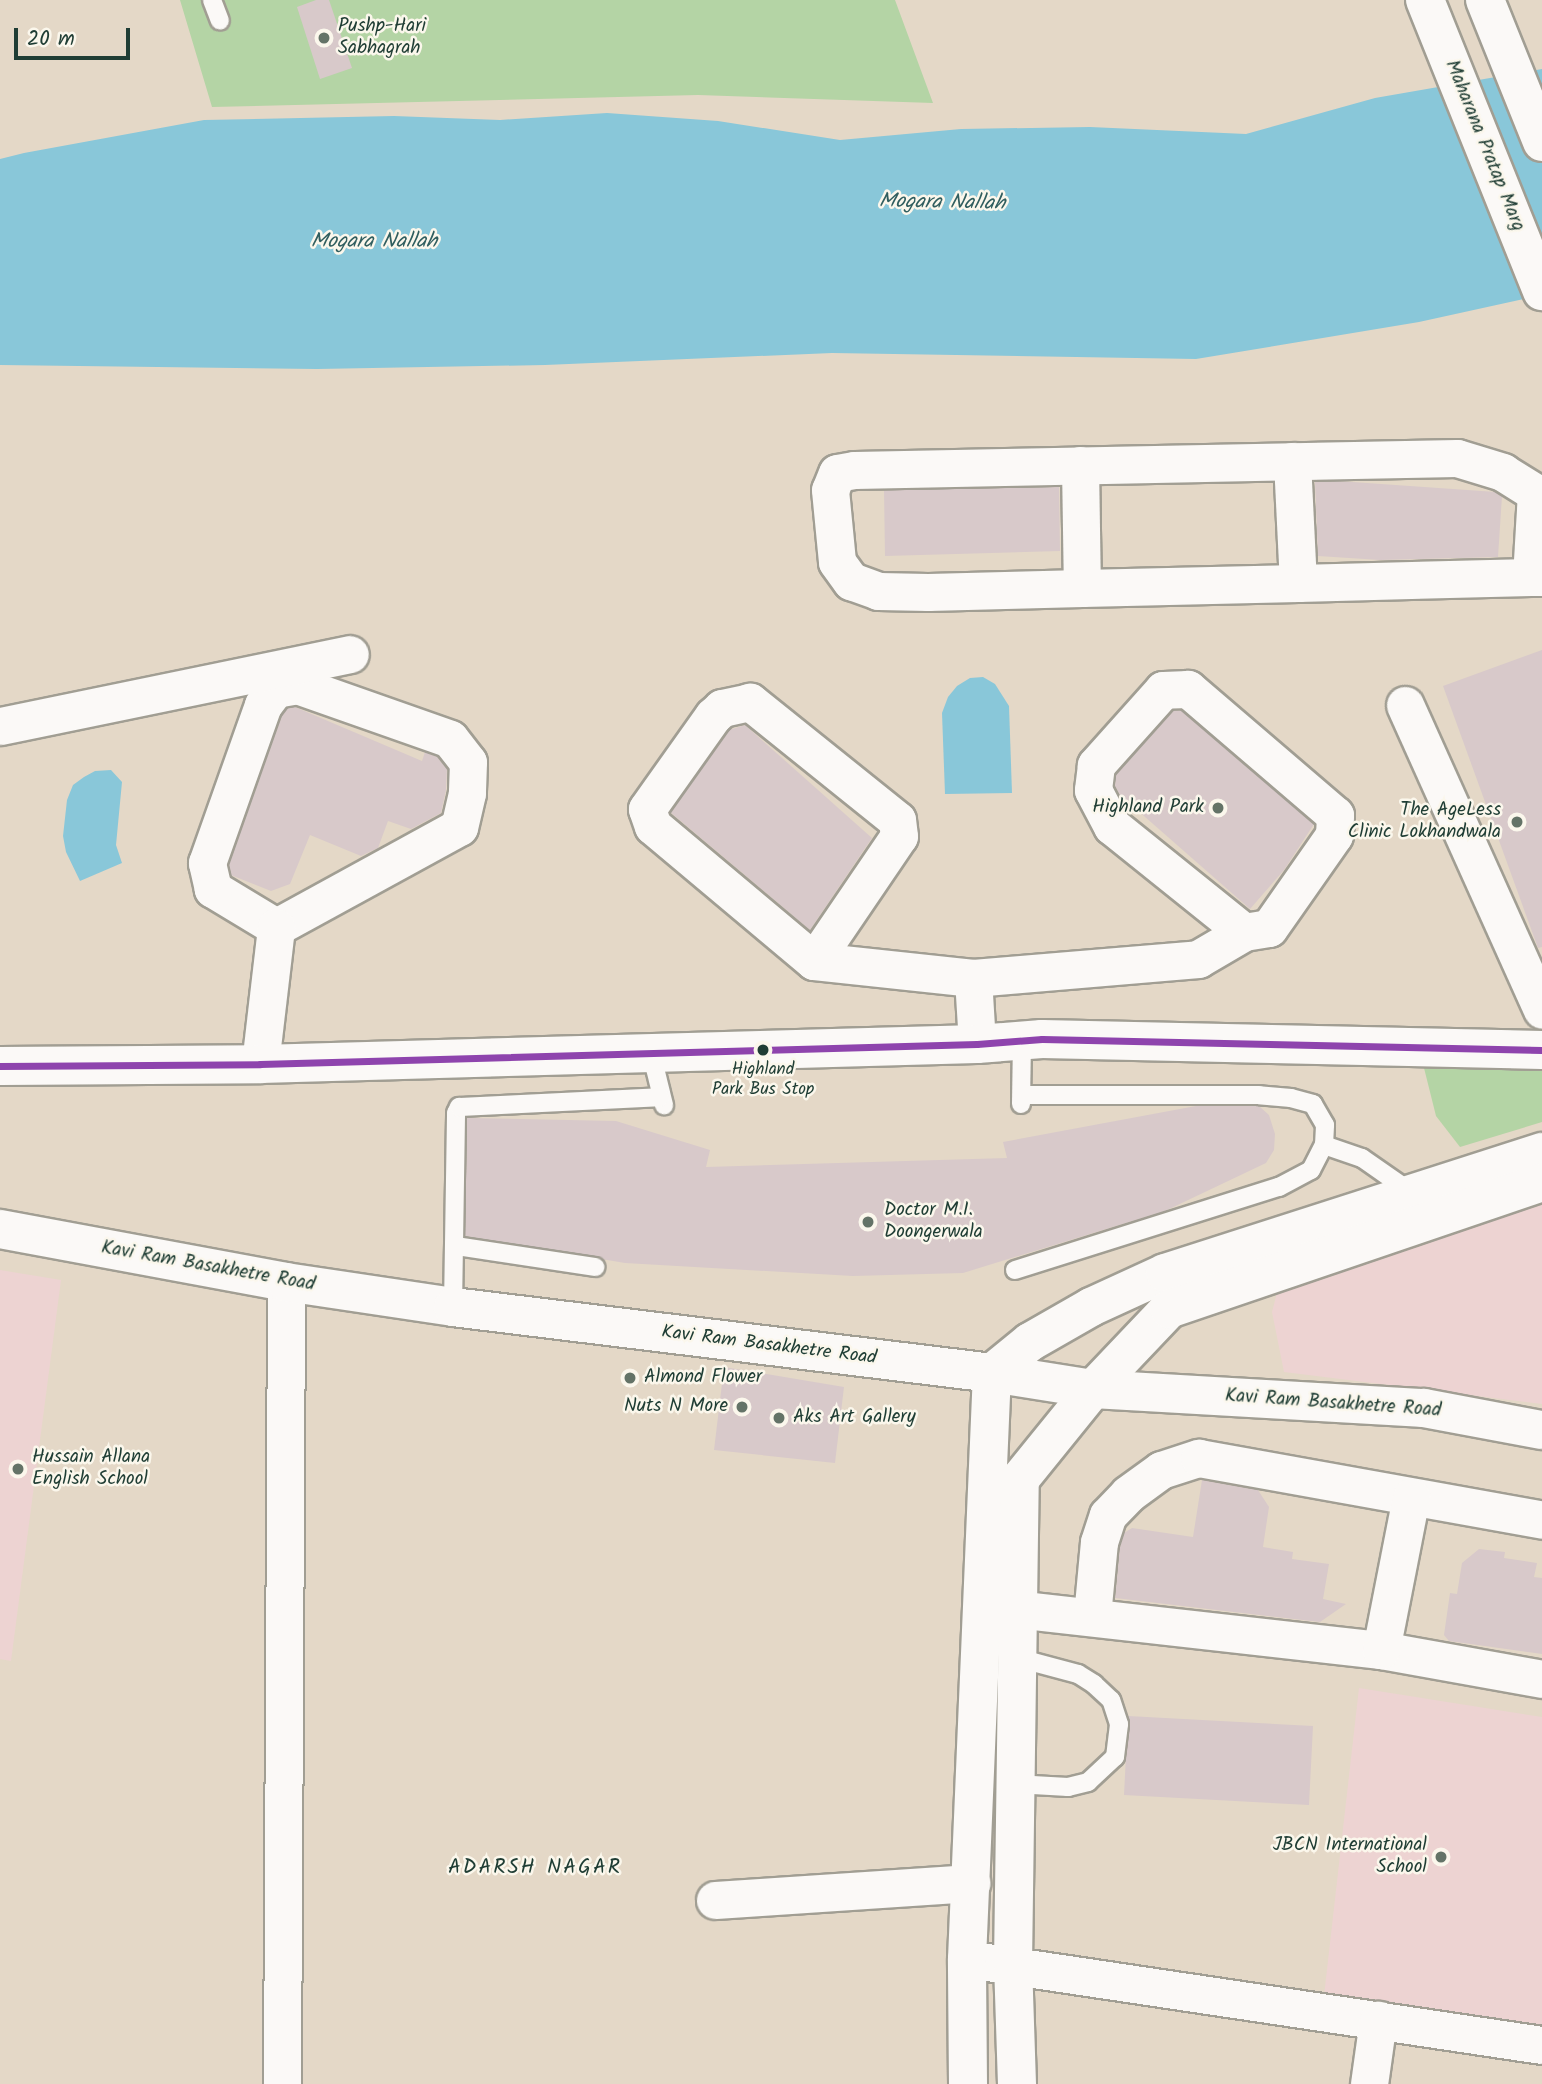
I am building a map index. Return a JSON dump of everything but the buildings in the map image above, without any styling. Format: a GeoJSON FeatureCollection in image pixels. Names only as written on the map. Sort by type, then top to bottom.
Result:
{"type":"FeatureCollection","features":[{"type":"Feature","properties":{"kind":"street"},"geometry":{"type":"LineString","coordinates":[[1485,0],[1542,142]]}},
{"type":"Feature","properties":{"kind":"street","name":"Maharana Pratap Marg"},"geometry":{"type":"LineString","coordinates":[[1427,5],[1542,291]]}},
{"type":"Feature","properties":{"kind":"street"},"geometry":{"type":"LineString","coordinates":[[1457,458],[1503,472],[1536,493],[1536,577],[878,591],[851,581],[836,562],[830,490],[837,472],[1080,465],[1457,458]]}},
{"type":"Feature","properties":{"kind":"street"},"geometry":{"type":"LineString","coordinates":[[1292,461],[1298,583]]}},
{"type":"Feature","properties":{"kind":"street"},"geometry":{"type":"LineString","coordinates":[[1080,465],[1082,588]]}},
{"type":"Feature","properties":{"kind":"street"},"geometry":{"type":"LineString","coordinates":[[0,726],[350,654]]}},
{"type":"Feature","properties":{"kind":"street"},"geometry":{"type":"LineString","coordinates":[[297,685],[450,739],[468,762],[467,793],[459,827],[276,927],[213,889],[207,863],[263,705],[275,689],[297,685]]}},
{"type":"Feature","properties":{"kind":"street"},"geometry":{"type":"LineString","coordinates":[[814,961],[900,836],[897,820],[750,702],[722,708],[713,716],[647,809],[653,825],[814,961],[973,978],[1198,959],[1244,932],[1269,928],[1334,835],[1335,815],[1188,689],[1163,691],[1096,765],[1093,790],[1112,826],[1244,932]]}},
{"type":"Feature","properties":{"kind":"street"},"geometry":{"type":"LineString","coordinates":[[1405,705],[1542,1010]]}},
{"type":"Feature","properties":{"kind":"street"},"geometry":{"type":"LineString","coordinates":[[260,1064],[276,927]]}},
{"type":"Feature","properties":{"kind":"street"},"geometry":{"type":"LineString","coordinates":[[973,978],[977,1044]]}},
{"type":"Feature","properties":{"kind":"street"},"geometry":{"type":"LineString","coordinates":[[0,1066],[260,1064],[1022,1041],[1542,1050]]}},
{"type":"Feature","properties":{"kind":"street"},"geometry":{"type":"LineString","coordinates":[[1017,2084],[1013,1964],[1018,1658],[1000,1607],[992,1373],[1030,1342],[1070,1319],[1165,1273],[1542,1152]]}},
{"type":"Feature","properties":{"kind":"street"},"geometry":{"type":"LineString","coordinates":[[968,2084],[967,1959],[971,1883],[1000,1607],[1020,1479],[1093,1389],[1169,1309],[1542,1182]]}},
{"type":"Feature","properties":{"kind":"street","name":"Kavi Ram Basakhetre Road"},"geometry":{"type":"LineString","coordinates":[[0,1229],[286,1282],[453,1307],[992,1373],[1093,1389],[1424,1408],[1542,1430]]}},
{"type":"Feature","properties":{"kind":"street"},"geometry":{"type":"LineString","coordinates":[[282,2084],[286,1282]]}},
{"type":"Feature","properties":{"kind":"street"},"geometry":{"type":"LineString","coordinates":[[1092,1616],[1099,1542],[1108,1515],[1128,1494],[1171,1466],[1199,1458],[1542,1520]]}},
{"type":"Feature","properties":{"kind":"street"},"geometry":{"type":"LineString","coordinates":[[1381,1650],[1411,1497]]}},
{"type":"Feature","properties":{"kind":"street"},"geometry":{"type":"LineString","coordinates":[[1000,1607],[1381,1650],[1542,1679]]}},
{"type":"Feature","properties":{"kind":"street"},"geometry":{"type":"LineString","coordinates":[[715,1900],[971,1883]]}},
{"type":"Feature","properties":{"kind":"street"},"geometry":{"type":"LineString","coordinates":[[967,1959],[1542,2045]]}},
{"type":"Feature","properties":{"kind":"street"},"geometry":{"type":"LineString","coordinates":[[1369,2084],[1378,2020]]}},
{"type":"Feature","properties":{"kind":"lane"},"geometry":{"type":"LineString","coordinates":[[212,0],[220,21]]}},
{"type":"Feature","properties":{"kind":"lane"},"geometry":{"type":"LineString","coordinates":[[1015,1270],[1279,1187],[1311,1170],[1324,1144],[1325,1125],[1313,1104],[1291,1098],[1259,1095],[1023,1100],[1022,1041]]}},
{"type":"Feature","properties":{"kind":"lane"},"geometry":{"type":"LineString","coordinates":[[453,1307],[456,1113],[459,1107],[663,1102],[651,1052]]}},
{"type":"Feature","properties":{"kind":"lane"},"geometry":{"type":"LineString","coordinates":[[1324,1144],[1362,1158],[1413,1194]]}},
{"type":"Feature","properties":{"kind":"lane"},"geometry":{"type":"LineString","coordinates":[[456,1246],[595,1267]]}},
{"type":"Feature","properties":{"kind":"lane"},"geometry":{"type":"LineString","coordinates":[[1016,1784],[1068,1787],[1088,1782],[1115,1757],[1119,1724],[1111,1700],[1094,1684],[1078,1674],[1018,1658]]}},
{"type":"Feature","properties":{"kind":"shaded area"},"geometry":{"type":"Polygon","coordinates":[[[1542,1201],[1542,1404],[1284,1372],[1272,1312],[1278,1289],[1542,1201]]]}},
{"type":"Feature","properties":{"kind":"shaded area","name":"Hussain Allana English School"},"geometry":{"type":"Polygon","coordinates":[[[0,1270],[61,1280],[11,1661],[0,1659],[0,1270]]]}},
{"type":"Feature","properties":{"kind":"shaded area","name":"JBCN International School"},"geometry":{"type":"Polygon","coordinates":[[[1359,1688],[1542,1717],[1542,2030],[1324,1996],[1359,1688]]]}},
{"type":"Feature","properties":{"kind":"green space"},"geometry":{"type":"Polygon","coordinates":[[[180,0],[895,0],[933,103],[698,95],[212,107],[180,0]]]}},
{"type":"Feature","properties":{"kind":"green space"},"geometry":{"type":"Polygon","coordinates":[[[1424,1068],[1542,1068],[1542,1122],[1460,1147],[1436,1116],[1424,1068]]]}},
{"type":"Feature","properties":{"kind":"water","name":"Mogara Nallah"},"geometry":{"type":"Polygon","coordinates":[[[1542,69],[1542,295],[1419,322],[1196,359],[832,353],[545,365],[317,369],[0,365],[0,159],[24,153],[204,120],[394,116],[500,120],[607,113],[718,121],[840,140],[961,129],[1090,127],[1246,134],[1375,98],[1542,69]]]}},
{"type":"Feature","properties":{"kind":"water"},"geometry":{"type":"Polygon","coordinates":[[[983,677],[995,684],[1009,706],[1012,793],[945,794],[942,713],[948,697],[957,686],[970,678],[983,677]]]}},
{"type":"Feature","properties":{"kind":"water"},"geometry":{"type":"Polygon","coordinates":[[[111,770],[122,782],[116,845],[122,863],[80,881],[66,852],[63,836],[67,800],[73,785],[84,777],[95,771],[111,770]]]}},
{"type":"Feature","properties":{"kind":"transit line"},"geometry":{"type":"LineString","coordinates":[[0,1066],[260,1064],[977,1044],[1042,1039],[1542,1050]]}},
{"type":"Feature","properties":{"kind":"place","name":"Pushp-Hari Sabhagrah"},"geometry":{"type":"Point","coordinates":[324,38]}},
{"type":"Feature","properties":{"kind":"place","name":"Highland Park"},"geometry":{"type":"Point","coordinates":[1218,808]}},
{"type":"Feature","properties":{"kind":"place","name":"The AgeLess Clinic Lokhandwala"},"geometry":{"type":"Point","coordinates":[1517,822]}},
{"type":"Feature","properties":{"kind":"place","name":"Highland Park Bus Stop"},"geometry":{"type":"Point","coordinates":[763,1050]}},
{"type":"Feature","properties":{"kind":"place","name":"Doctor M.I. Doongerwala"},"geometry":{"type":"Point","coordinates":[868,1222]}},
{"type":"Feature","properties":{"kind":"place","name":"Almond Flower"},"geometry":{"type":"Point","coordinates":[630,1378]}},
{"type":"Feature","properties":{"kind":"place","name":"Nuts N More"},"geometry":{"type":"Point","coordinates":[742,1407]}},
{"type":"Feature","properties":{"kind":"place","name":"Aks Art Gallery"},"geometry":{"type":"Point","coordinates":[779,1418]}},
{"type":"Feature","properties":{"kind":"place","name":"Hussain Allana English School"},"geometry":{"type":"Point","coordinates":[18,1469]}},
{"type":"Feature","properties":{"kind":"place","name":"JBCN International School"},"geometry":{"type":"Point","coordinates":[1441,1857]}},
{"type":"Feature","properties":{"kind":"district","name":"ADARSH NAGAR"},"geometry":{"type":"Point","coordinates":[535,1868]}}]}
